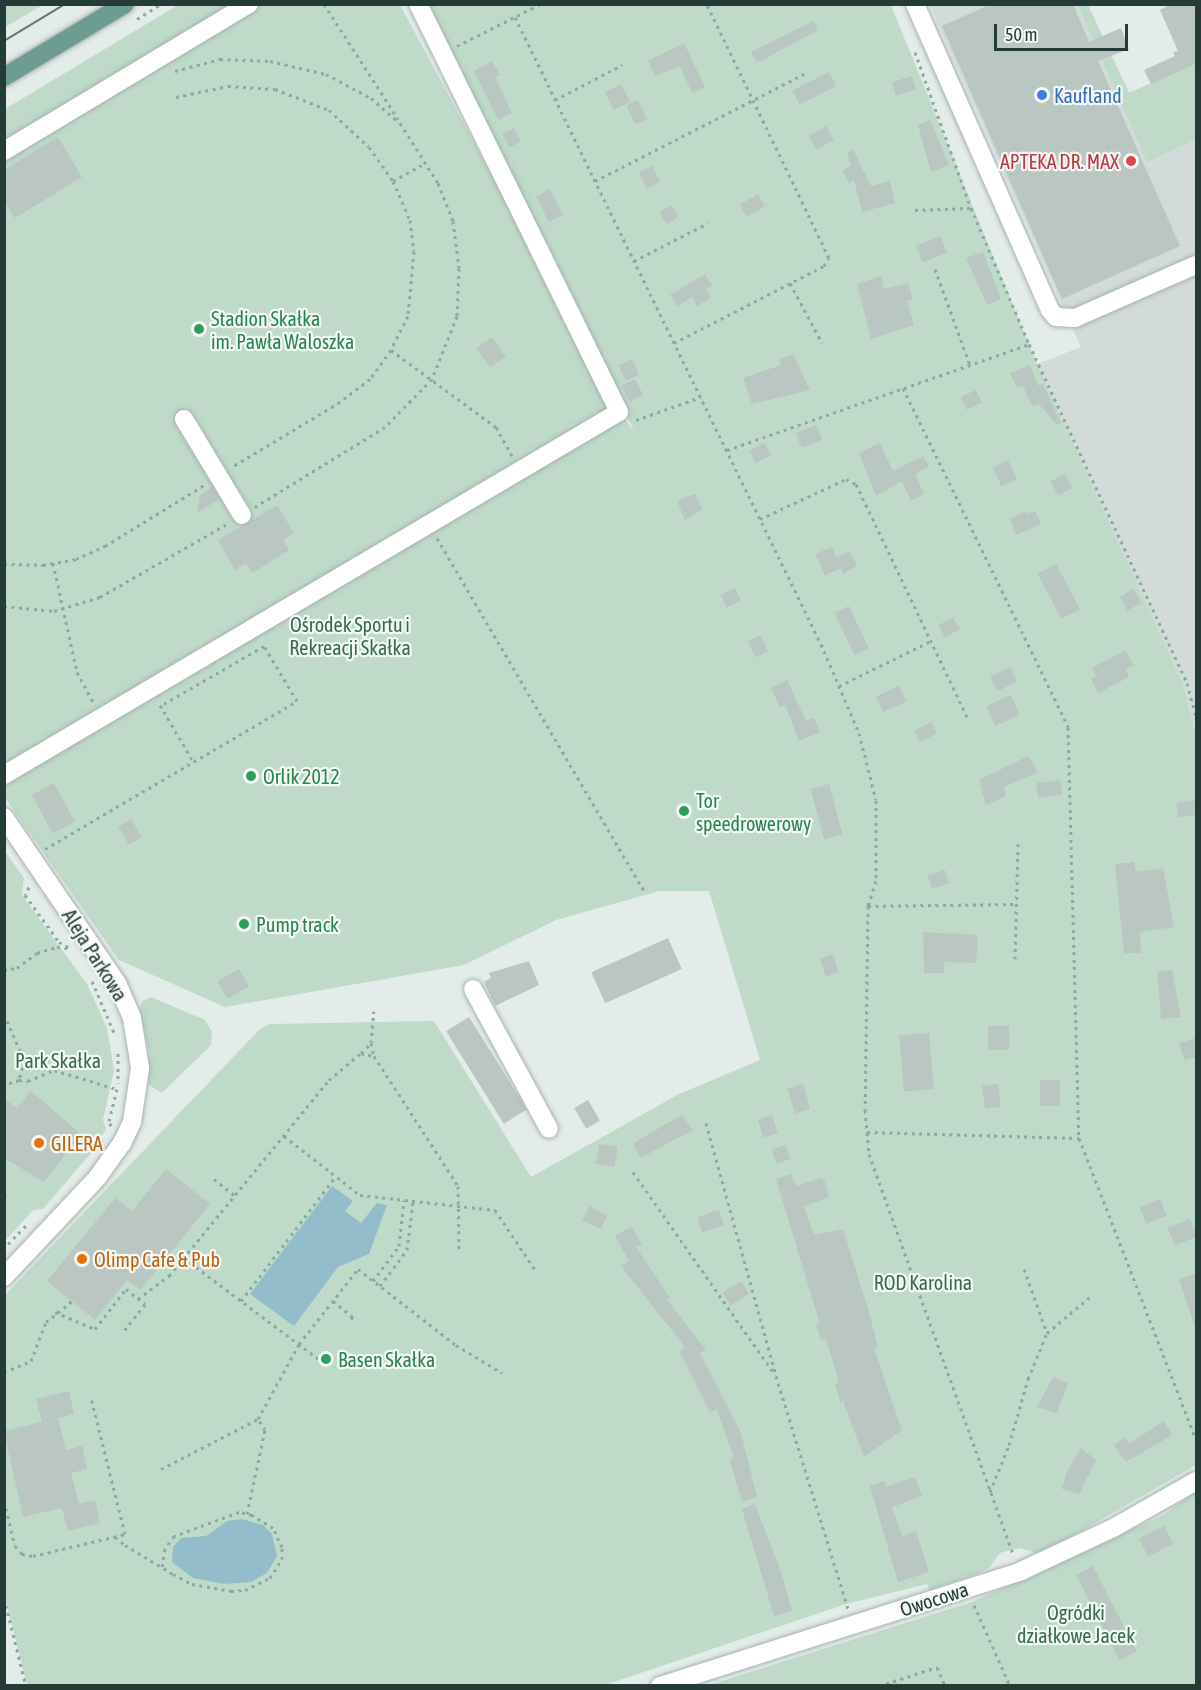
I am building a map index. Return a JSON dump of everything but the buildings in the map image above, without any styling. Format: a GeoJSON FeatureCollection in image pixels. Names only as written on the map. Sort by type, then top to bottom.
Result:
{"type":"FeatureCollection","features":[{"type":"Feature","properties":{"kind":"main road"},"geometry":{"type":"LineString","coordinates":[[4,77],[125,4]]}},
{"type":"Feature","properties":{"kind":"street"},"geometry":{"type":"LineString","coordinates":[[4,151],[249,4]]}},
{"type":"Feature","properties":{"kind":"street"},"geometry":{"type":"LineString","coordinates":[[4,775],[620,412],[418,4]]}},
{"type":"Feature","properties":{"kind":"street"},"geometry":{"type":"LineString","coordinates":[[915,4],[1050,310],[1056,317],[1075,318],[1197,265]]}},
{"type":"Feature","properties":{"kind":"street"},"geometry":{"type":"LineString","coordinates":[[184,419],[242,514]]}},
{"type":"Feature","properties":{"kind":"street","name":"Aleja Parkowa"},"geometry":{"type":"LineString","coordinates":[[4,817],[11,839],[118,985],[132,1018],[140,1068],[132,1122],[122,1143],[97,1178],[4,1277]]}},
{"type":"Feature","properties":{"kind":"street"},"geometry":{"type":"LineString","coordinates":[[472,989],[549,1129]]}},
{"type":"Feature","properties":{"kind":"street","name":"Owocowa"},"geometry":{"type":"LineString","coordinates":[[660,1686],[1019,1572],[1197,1482]]}},
{"type":"Feature","properties":{"kind":"path"},"geometry":{"type":"LineString","coordinates":[[4,606],[61,610],[100,597],[386,428],[432,379],[457,316],[459,268],[453,221],[425,163],[324,4]]}},
{"type":"Feature","properties":{"kind":"path"},"geometry":{"type":"LineString","coordinates":[[442,53],[540,4]]}},
{"type":"Feature","properties":{"kind":"path"},"geometry":{"type":"LineString","coordinates":[[674,343],[824,266],[829,258],[707,4]]}},
{"type":"Feature","properties":{"kind":"path"},"geometry":{"type":"LineString","coordinates":[[515,17],[727,450],[859,733],[876,800],[876,881],[868,906],[867,1132],[869,1154],[1019,1572]]}},
{"type":"Feature","properties":{"kind":"path"},"geometry":{"type":"LineString","coordinates":[[913,46],[971,208],[1029,344],[1132,559],[1187,682],[1197,717]]}},
{"type":"Feature","properties":{"kind":"path"},"geometry":{"type":"LineString","coordinates":[[173,72],[220,59],[270,61],[326,74],[371,99],[399,123]]}},
{"type":"Feature","properties":{"kind":"path"},"geometry":{"type":"LineString","coordinates":[[555,100],[622,65]]}},
{"type":"Feature","properties":{"kind":"path"},"geometry":{"type":"LineString","coordinates":[[595,181],[736,112],[752,99],[804,74]]}},
{"type":"Feature","properties":{"kind":"path"},"geometry":{"type":"LineString","coordinates":[[176,97],[228,86],[275,89],[306,99],[350,126],[393,181],[410,220],[414,251],[408,316],[391,350],[370,379],[340,402],[227,470]]}},
{"type":"Feature","properties":{"kind":"path"},"geometry":{"type":"LineString","coordinates":[[393,181],[425,163]]}},
{"type":"Feature","properties":{"kind":"path"},"geometry":{"type":"LineString","coordinates":[[915,210],[971,208]]}},
{"type":"Feature","properties":{"kind":"path"},"geometry":{"type":"LineString","coordinates":[[634,261],[708,223]]}},
{"type":"Feature","properties":{"kind":"path"},"geometry":{"type":"LineString","coordinates":[[935,269],[970,365]]}},
{"type":"Feature","properties":{"kind":"path"},"geometry":{"type":"LineString","coordinates":[[790,284],[822,343]]}},
{"type":"Feature","properties":{"kind":"path"},"geometry":{"type":"LineString","coordinates":[[727,450],[1029,344]]}},
{"type":"Feature","properties":{"kind":"path"},"geometry":{"type":"LineString","coordinates":[[391,350],[496,427],[519,470]]}},
{"type":"Feature","properties":{"kind":"path"},"geometry":{"type":"LineString","coordinates":[[903,388],[1068,728],[1079,1138],[1197,1439]]}},
{"type":"Feature","properties":{"kind":"path"},"geometry":{"type":"LineString","coordinates":[[620,412],[632,421],[701,397]]}},
{"type":"Feature","properties":{"kind":"path"},"geometry":{"type":"LineString","coordinates":[[760,519],[846,479],[856,484],[967,717]]}},
{"type":"Feature","properties":{"kind":"path"},"geometry":{"type":"LineString","coordinates":[[4,564],[53,563],[105,546],[209,482]]}},
{"type":"Feature","properties":{"kind":"path"},"geometry":{"type":"LineString","coordinates":[[429,524],[645,892]]}},
{"type":"Feature","properties":{"kind":"path"},"geometry":{"type":"LineString","coordinates":[[53,563],[61,610],[77,672],[89,695]]}},
{"type":"Feature","properties":{"kind":"path"},"geometry":{"type":"LineString","coordinates":[[839,686],[931,641]]}},
{"type":"Feature","properties":{"kind":"path"},"geometry":{"type":"LineString","coordinates":[[41,852],[297,701],[264,646],[160,706]]}},
{"type":"Feature","properties":{"kind":"path"},"geometry":{"type":"LineString","coordinates":[[150,688],[194,762]]}},
{"type":"Feature","properties":{"kind":"path"},"geometry":{"type":"LineString","coordinates":[[1015,959],[1018,844]]}},
{"type":"Feature","properties":{"kind":"path"},"geometry":{"type":"LineString","coordinates":[[31,883],[26,895],[59,942],[74,953]]}},
{"type":"Feature","properties":{"kind":"path"},"geometry":{"type":"LineString","coordinates":[[868,906],[1016,904]]}},
{"type":"Feature","properties":{"kind":"path"},"geometry":{"type":"LineString","coordinates":[[4,970],[17,968],[37,953],[57,947],[70,948]]}},
{"type":"Feature","properties":{"kind":"path"},"geometry":{"type":"LineString","coordinates":[[90,978],[116,1039]]}},
{"type":"Feature","properties":{"kind":"path"},"geometry":{"type":"LineString","coordinates":[[374,1011],[371,1042],[374,1056],[458,1186],[459,1251]]}},
{"type":"Feature","properties":{"kind":"path"},"geometry":{"type":"LineString","coordinates":[[4,1014],[24,1060],[19,1080]]}},
{"type":"Feature","properties":{"kind":"path"},"geometry":{"type":"LineString","coordinates":[[138,1299],[169,1276],[329,1080],[371,1042]]}},
{"type":"Feature","properties":{"kind":"path"},"geometry":{"type":"LineString","coordinates":[[112,1130],[109,1121],[117,1089],[117,1048]]}},
{"type":"Feature","properties":{"kind":"path"},"geometry":{"type":"LineString","coordinates":[[361,1053],[374,1056]]}},
{"type":"Feature","properties":{"kind":"path"},"geometry":{"type":"LineString","coordinates":[[4,1085],[19,1080],[28,1081],[54,1070],[117,1089]]}},
{"type":"Feature","properties":{"kind":"path"},"geometry":{"type":"LineString","coordinates":[[706,1123],[776,1376],[853,1625]]}},
{"type":"Feature","properties":{"kind":"path"},"geometry":{"type":"LineString","coordinates":[[867,1132],[1079,1138]]}},
{"type":"Feature","properties":{"kind":"path"},"geometry":{"type":"LineString","coordinates":[[284,1136],[360,1196],[495,1210],[536,1271]]}},
{"type":"Feature","properties":{"kind":"path"},"geometry":{"type":"LineString","coordinates":[[633,1173],[776,1376]]}},
{"type":"Feature","properties":{"kind":"path"},"geometry":{"type":"LineString","coordinates":[[241,1300],[336,1176]]}},
{"type":"Feature","properties":{"kind":"path"},"geometry":{"type":"LineString","coordinates":[[214,1179],[235,1196]]}},
{"type":"Feature","properties":{"kind":"path"},"geometry":{"type":"LineString","coordinates":[[372,1281],[399,1246],[404,1200]]}},
{"type":"Feature","properties":{"kind":"path"},"geometry":{"type":"LineString","coordinates":[[380,1286],[407,1250],[413,1201]]}},
{"type":"Feature","properties":{"kind":"path"},"geometry":{"type":"LineString","coordinates":[[4,1248],[35,1216]]}},
{"type":"Feature","properties":{"kind":"path"},"geometry":{"type":"LineString","coordinates":[[184,1258],[321,1360]]}},
{"type":"Feature","properties":{"kind":"path"},"geometry":{"type":"LineString","coordinates":[[161,1470],[258,1419],[299,1344],[357,1269],[456,1345],[502,1373]]}},
{"type":"Feature","properties":{"kind":"path"},"geometry":{"type":"LineString","coordinates":[[1024,1269],[1047,1333]]}},
{"type":"Feature","properties":{"kind":"path"},"geometry":{"type":"LineString","coordinates":[[55,1312],[95,1329],[126,1289],[145,1304],[123,1332]]}},
{"type":"Feature","properties":{"kind":"path"},"geometry":{"type":"LineString","coordinates":[[990,1493],[1009,1445],[1028,1379],[1047,1333],[1091,1296]]}},
{"type":"Feature","properties":{"kind":"path"},"geometry":{"type":"LineString","coordinates":[[4,1372],[31,1361],[46,1322],[55,1312],[72,1301]]}},
{"type":"Feature","properties":{"kind":"path"},"geometry":{"type":"LineString","coordinates":[[333,1301],[353,1317],[347,1323]]}},
{"type":"Feature","properties":{"kind":"path"},"geometry":{"type":"LineString","coordinates":[[4,1501],[15,1546],[22,1554],[33,1556],[125,1534],[91,1398]]}},
{"type":"Feature","properties":{"kind":"path"},"geometry":{"type":"LineString","coordinates":[[247,1514],[265,1430],[258,1419]]}},
{"type":"Feature","properties":{"kind":"path"},"geometry":{"type":"LineString","coordinates":[[115,1537],[162,1568],[192,1584],[221,1590],[245,1590],[270,1578],[282,1559],[280,1538],[264,1520],[247,1514],[229,1514],[174,1536],[165,1549],[162,1568]]}},
{"type":"Feature","properties":{"kind":"path"},"geometry":{"type":"LineString","coordinates":[[966,1589],[1010,1686]]}},
{"type":"Feature","properties":{"kind":"path"},"geometry":{"type":"LineString","coordinates":[[4,1598],[26,1686]]}},
{"type":"Feature","properties":{"kind":"path"},"geometry":{"type":"LineString","coordinates":[[879,1686],[937,1667],[945,1686]]}},
{"type":"Feature","properties":{"kind":"shaded area"},"geometry":{"type":"Polygon","coordinates":[[[930,5],[1088,5],[1129,93],[1196,63],[1196,735],[1183,684],[1037,364],[1081,347],[930,5]]]}},
{"type":"Feature","properties":{"kind":"green space"},"geometry":{"type":"Polygon","coordinates":[[[5,4],[43,4],[43,5],[5,27],[5,4]]]}},
{"type":"Feature","properties":{"kind":"green space"},"geometry":{"type":"Polygon","coordinates":[[[178,5],[400,5],[619,412],[634,431],[428,5],[891,5],[1037,364],[1183,684],[1196,735],[1196,1465],[1041,1554],[1019,1548],[1000,1553],[989,1568],[930,1590],[927,1584],[846,1604],[605,1685],[27,1685],[4,1594],[5,1295],[260,1029],[270,1024],[434,1021],[531,1177],[679,1094],[760,1060],[709,891],[659,891],[556,920],[464,965],[225,1007],[119,960],[5,798],[5,109],[178,5]]]}},
{"type":"Feature","properties":{"kind":"green space"},"geometry":{"type":"Polygon","coordinates":[[[1078,5],[1088,5],[1129,93],[1196,63],[1196,139],[1147,162],[1078,5]]]}},
{"type":"Feature","properties":{"kind":"green space","name":"Park Skałka"},"geometry":{"type":"Polygon","coordinates":[[[4,850],[24,878],[22,895],[87,984],[107,1028],[114,1070],[103,1120],[106,1129],[92,1152],[43,1209],[33,1210],[5,1241],[4,850]]]}},
{"type":"Feature","properties":{"kind":"green space"},"geometry":{"type":"Polygon","coordinates":[[[151,997],[205,1020],[212,1032],[211,1045],[162,1093],[149,1085],[149,1050],[139,1010],[142,1001],[151,997]]]}},
{"type":"Feature","properties":{"kind":"green space","name":"Ogródki działkowe Jacek"},"geometry":{"type":"Polygon","coordinates":[[[1196,1491],[1196,1685],[706,1686],[972,1602],[1163,1515],[1196,1491]]]}},
{"type":"Feature","properties":{"kind":"water"},"geometry":{"type":"Polygon","coordinates":[[[332,1186],[353,1201],[345,1211],[361,1223],[377,1203],[387,1205],[369,1254],[338,1267],[294,1326],[250,1294],[332,1186]]]}},
{"type":"Feature","properties":{"kind":"water"},"geometry":{"type":"Polygon","coordinates":[[[242,1519],[263,1525],[272,1534],[277,1556],[267,1573],[251,1582],[224,1584],[193,1578],[172,1562],[173,1547],[181,1538],[206,1536],[227,1521],[242,1519]]]}},
{"type":"Feature","properties":{"kind":"tram line"},"geometry":{"type":"LineString","coordinates":[[4,41],[65,4]]}},
{"type":"Feature","properties":{"kind":"place","name":"Kaufland"},"geometry":{"type":"Point","coordinates":[1042,95]}},
{"type":"Feature","properties":{"kind":"place","name":"APTEKA DR. MAX"},"geometry":{"type":"Point","coordinates":[1131,161]}},
{"type":"Feature","properties":{"kind":"place","name":"Stadion Skałka im. Pawła Waloszka"},"geometry":{"type":"Point","coordinates":[199,329]}},
{"type":"Feature","properties":{"kind":"place","name":"Orlik 2012"},"geometry":{"type":"Point","coordinates":[251,776]}},
{"type":"Feature","properties":{"kind":"place","name":"Tor speedrowerowy"},"geometry":{"type":"Point","coordinates":[684,811]}},
{"type":"Feature","properties":{"kind":"place","name":"Pump track"},"geometry":{"type":"Point","coordinates":[244,924]}},
{"type":"Feature","properties":{"kind":"place","name":"GILERA"},"geometry":{"type":"Point","coordinates":[39,1143]}},
{"type":"Feature","properties":{"kind":"place","name":"Olimp Cafe & Pub"},"geometry":{"type":"Point","coordinates":[82,1259]}},
{"type":"Feature","properties":{"kind":"place","name":"Basen Skałka"},"geometry":{"type":"Point","coordinates":[326,1359]}},
{"type":"Feature","properties":{"kind":"park label","name":"Ośrodek Sportu i Rekreacji Skałka"},"geometry":{"type":"Point","coordinates":[350,636]}},
{"type":"Feature","properties":{"kind":"park label","name":"ROD Karolina"},"geometry":{"type":"Point","coordinates":[923,1282]}}]}
